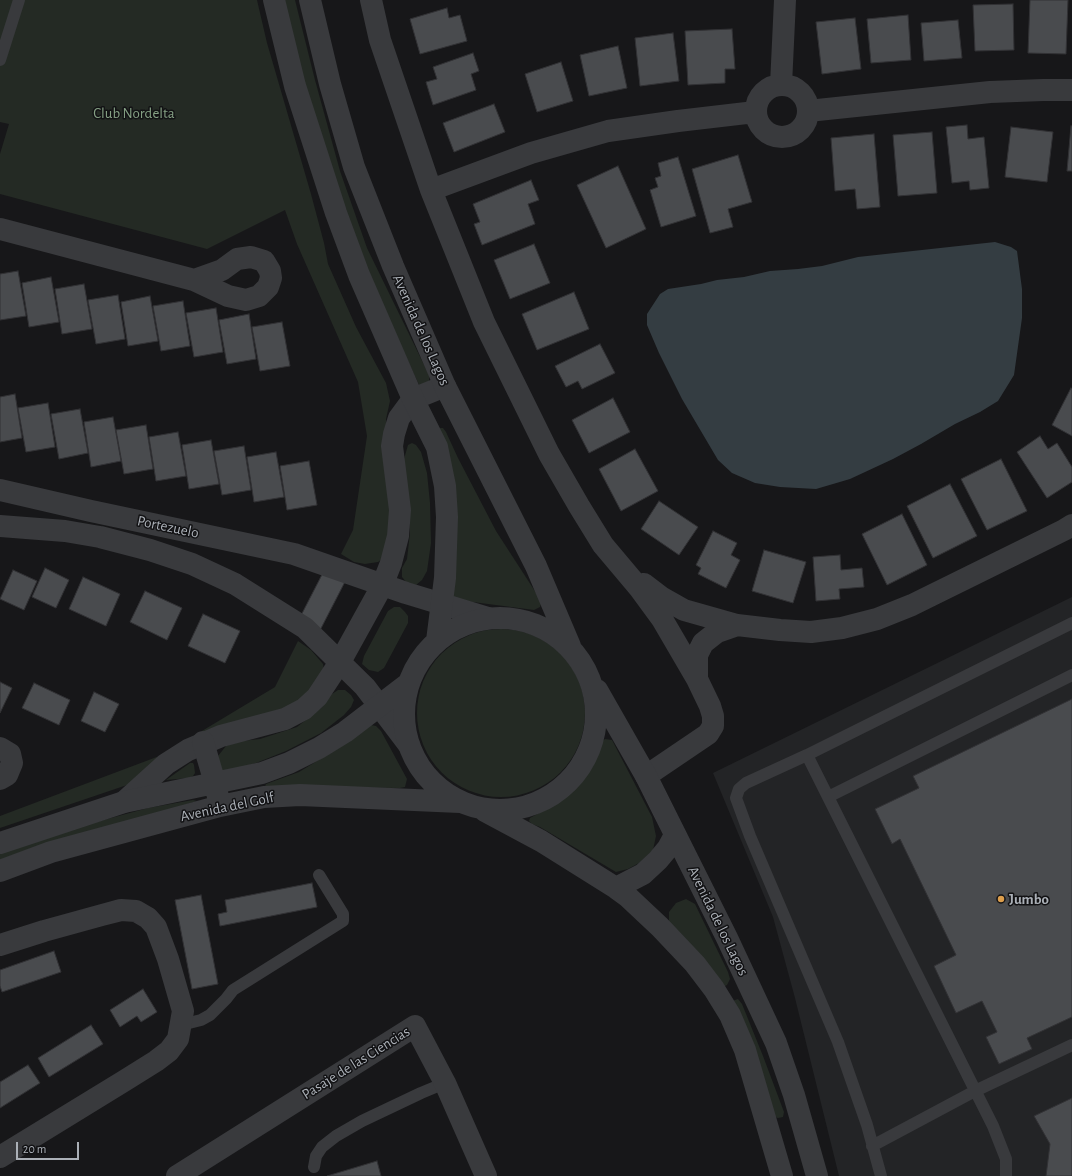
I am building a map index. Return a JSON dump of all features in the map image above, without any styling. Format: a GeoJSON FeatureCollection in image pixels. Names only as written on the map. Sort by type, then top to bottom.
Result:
{"type":"FeatureCollection","features":[{"type":"Feature","properties":{"kind":"street"},"geometry":{"type":"LineString","coordinates":[[274,0],[294,86],[336,213],[359,275],[413,399],[436,447],[445,486],[447,524],[445,578],[437,641]]}},
{"type":"Feature","properties":{"kind":"street","name":"Avenida de los Lagos"},"geometry":{"type":"LineString","coordinates":[[310,0],[330,84],[354,167],[393,266],[445,386],[536,566],[570,646]]}},
{"type":"Feature","properties":{"kind":"street"},"geometry":{"type":"LineString","coordinates":[[371,0],[380,40],[431,190],[484,322],[549,454],[603,545],[640,589],[662,619],[697,679],[714,716],[713,726],[708,734],[646,776]]}},
{"type":"Feature","properties":{"kind":"street"},"geometry":{"type":"LineString","coordinates":[[781,85],[785,0]]}},
{"type":"Feature","properties":{"kind":"street"},"geometry":{"type":"LineString","coordinates":[[781,85],[789,86],[802,95],[808,110],[802,128],[795,134],[787,137],[778,137],[769,134],[762,129],[757,121],[755,112],[756,104],[765,91],[772,86],[781,85]]}},
{"type":"Feature","properties":{"kind":"street"},"geometry":{"type":"LineString","coordinates":[[808,110],[990,92],[1072,90]]}},
{"type":"Feature","properties":{"kind":"street"},"geometry":{"type":"LineString","coordinates":[[431,190],[531,153],[608,131],[755,112]]}},
{"type":"Feature","properties":{"kind":"street"},"geometry":{"type":"LineString","coordinates":[[0,229],[194,280]]}},
{"type":"Feature","properties":{"kind":"street"},"geometry":{"type":"LineString","coordinates":[[124,802],[166,764],[188,750],[203,742],[251,727],[285,719],[304,709],[317,697],[340,662],[382,586],[391,562],[398,536],[400,510],[392,446],[399,418],[413,399],[445,386]]}},
{"type":"Feature","properties":{"kind":"street","name":"Portezuelo"},"geometry":{"type":"LineString","coordinates":[[0,490],[294,554],[382,586],[488,618]]}},
{"type":"Feature","properties":{"kind":"street"},"geometry":{"type":"LineString","coordinates":[[621,566],[661,597],[684,610],[737,625],[811,632],[842,628],[877,619],[912,605],[1072,525]]}},
{"type":"Feature","properties":{"kind":"street","name":"Portezuelo"},"geometry":{"type":"LineString","coordinates":[[0,526],[65,531],[100,537],[192,564],[235,584],[305,628],[365,687],[409,745]]}},
{"type":"Feature","properties":{"kind":"street"},"geometry":{"type":"LineString","coordinates":[[590,678],[581,661],[570,646],[546,628],[518,619],[488,618],[461,626],[437,641],[420,660],[409,683],[404,704],[404,724],[409,745],[417,763],[429,779],[444,793],[541,841],[616,888],[627,896],[660,927],[695,964],[714,989],[730,1015],[745,1050],[782,1176]]}},
{"type":"Feature","properties":{"kind":"street"},"geometry":{"type":"LineString","coordinates":[[697,679],[697,656],[704,643],[717,632],[737,625]]}},
{"type":"Feature","properties":{"kind":"street","name":"Avenida de los Lagos"},"geometry":{"type":"LineString","coordinates":[[590,678],[646,776],[727,938],[776,1043],[794,1095],[818,1176]]}},
{"type":"Feature","properties":{"kind":"street","name":"Avenida del Golf"},"geometry":{"type":"LineString","coordinates":[[0,871],[51,852],[220,806],[264,797],[300,795],[471,806],[503,811],[526,807],[547,798],[566,785],[581,767],[591,746],[596,723],[596,700],[590,678]]}},
{"type":"Feature","properties":{"kind":"street","name":"Avenida del Golf"},"geometry":{"type":"LineString","coordinates":[[0,843],[124,802],[262,773],[319,748],[345,732],[409,683]]}},
{"type":"Feature","properties":{"kind":"street"},"geometry":{"type":"LineString","coordinates":[[203,742],[220,806]]}},
{"type":"Feature","properties":{"kind":"street"},"geometry":{"type":"LineString","coordinates":[[0,748],[10,754],[12,763],[7,775],[0,779]]}},
{"type":"Feature","properties":{"kind":"street"},"geometry":{"type":"LineString","coordinates":[[616,888],[643,874],[668,848],[675,835]]}},
{"type":"Feature","properties":{"kind":"street"},"geometry":{"type":"LineString","coordinates":[[0,945],[44,931],[121,910],[136,911],[148,918],[156,927],[183,1011],[178,1039],[169,1051],[156,1061],[0,1157]]}},
{"type":"Feature","properties":{"kind":"street","name":"Pasaje de las Ciencias"},"geometry":{"type":"LineString","coordinates":[[177,1176],[415,1026],[445,1083],[486,1176]]}},
{"type":"Feature","properties":{"kind":"lane"},"geometry":{"type":"LineString","coordinates":[[1,53],[19,0]]}},
{"type":"Feature","properties":{"kind":"lane"},"geometry":{"type":"LineString","coordinates":[[881,1176],[838,1042],[750,836],[736,798],[740,789],[746,783],[806,755],[1072,623]]}},
{"type":"Feature","properties":{"kind":"lane"},"geometry":{"type":"LineString","coordinates":[[828,797],[1072,675]]}},
{"type":"Feature","properties":{"kind":"lane"},"geometry":{"type":"LineString","coordinates":[[806,755],[993,1126],[1006,1159],[1006,1176]]}},
{"type":"Feature","properties":{"kind":"lane"},"geometry":{"type":"LineString","coordinates":[[181,1025],[201,1020],[210,1015],[237,987],[344,921],[343,914],[319,875]]}},
{"type":"Feature","properties":{"kind":"lane"},"geometry":{"type":"LineString","coordinates":[[872,1146],[975,1091],[1072,1045]]}},
{"type":"Feature","properties":{"kind":"lane"},"geometry":{"type":"LineString","coordinates":[[314,1167],[316,1156],[322,1147],[336,1136],[362,1121],[445,1083]]}},
{"type":"Feature","properties":{"kind":"shaded area"},"geometry":{"type":"Polygon","coordinates":[[[995,242],[1011,247],[1017,251],[1022,289],[1022,318],[1014,375],[998,401],[893,459],[850,479],[816,489],[780,487],[755,483],[732,473],[718,460],[682,399],[647,325],[647,314],[660,294],[668,289],[717,280],[744,277],[770,271],[822,266],[858,257],[995,242]]]}},
{"type":"Feature","properties":{"kind":"shaded area"},"geometry":{"type":"Polygon","coordinates":[[[1072,597],[1072,1176],[839,1176],[795,998],[773,917],[713,773],[1072,597]]]}},
{"type":"Feature","properties":{"kind":"green space","name":"Club Nordelta"},"geometry":{"type":"Polygon","coordinates":[[[0,0],[257,0],[267,43],[311,194],[328,264],[356,327],[386,383],[390,401],[386,419],[386,446],[395,498],[388,555],[378,562],[365,564],[354,562],[341,554],[353,530],[367,436],[358,382],[297,244],[285,210],[207,249],[0,194],[0,154],[9,124],[0,122],[0,0]]]}},
{"type":"Feature","properties":{"kind":"green space"},"geometry":{"type":"Polygon","coordinates":[[[281,0],[295,0],[340,171],[367,248],[429,375],[429,383],[420,387],[358,253],[301,84],[281,0]]]}},
{"type":"Feature","properties":{"kind":"green space"},"geometry":{"type":"Polygon","coordinates":[[[443,428],[446,432],[496,531],[540,599],[540,607],[534,610],[450,599],[438,430],[443,428]]]}},
{"type":"Feature","properties":{"kind":"green space"},"geometry":{"type":"Polygon","coordinates":[[[412,443],[416,445],[421,452],[427,473],[430,503],[431,543],[427,571],[422,580],[416,585],[407,583],[402,577],[402,568],[407,559],[410,533],[409,505],[404,459],[408,445],[412,443]]]}},
{"type":"Feature","properties":{"kind":"green space"},"geometry":{"type":"Polygon","coordinates":[[[394,607],[400,607],[405,612],[408,616],[408,623],[384,668],[378,672],[369,670],[362,664],[364,656],[388,611],[394,607]]]}},
{"type":"Feature","properties":{"kind":"green space"},"geometry":{"type":"Polygon","coordinates":[[[493,629],[509,629],[526,632],[533,635],[548,643],[561,653],[571,666],[582,688],[585,713],[582,738],[571,760],[561,773],[548,783],[526,794],[509,797],[493,797],[476,794],[461,787],[447,778],[436,767],[420,738],[417,721],[417,705],[420,688],[427,673],[436,659],[447,648],[476,632],[493,629]]]}},
{"type":"Feature","properties":{"kind":"green space"},"geometry":{"type":"Polygon","coordinates":[[[298,641],[311,650],[323,664],[324,671],[310,699],[130,784],[0,828],[0,816],[162,755],[275,687],[298,641]]]}},
{"type":"Feature","properties":{"kind":"green space"},"geometry":{"type":"Polygon","coordinates":[[[338,690],[345,690],[354,700],[351,707],[344,715],[321,733],[286,751],[256,763],[227,772],[221,771],[218,756],[226,746],[232,742],[260,739],[297,727],[322,707],[332,694],[338,690]]]}},
{"type":"Feature","properties":{"kind":"green space"},"geometry":{"type":"Polygon","coordinates":[[[371,725],[376,726],[381,731],[407,779],[405,787],[265,787],[266,784],[299,772],[340,747],[371,725]]]}},
{"type":"Feature","properties":{"kind":"green space"},"geometry":{"type":"Polygon","coordinates":[[[605,739],[612,740],[652,817],[656,836],[653,850],[639,863],[628,869],[616,872],[529,821],[530,818],[556,804],[571,791],[588,772],[599,750],[600,743],[605,739]]]}},
{"type":"Feature","properties":{"kind":"green space"},"geometry":{"type":"Polygon","coordinates":[[[190,763],[193,763],[194,765],[195,773],[193,776],[189,778],[166,780],[190,763]]]}},
{"type":"Feature","properties":{"kind":"green space"},"geometry":{"type":"Polygon","coordinates":[[[193,800],[197,801],[0,864],[0,852],[52,834],[148,808],[193,800]]]}},
{"type":"Feature","properties":{"kind":"green space"},"geometry":{"type":"Polygon","coordinates":[[[686,899],[695,904],[728,972],[730,979],[727,985],[723,987],[669,925],[669,912],[676,903],[686,899]]]}},
{"type":"Feature","properties":{"kind":"green space"},"geometry":{"type":"Polygon","coordinates":[[[738,999],[742,1004],[763,1056],[784,1112],[783,1117],[775,1117],[732,1001],[738,999]]]}},
{"type":"Feature","properties":{"kind":"building"},"geometry":{"type":"Polygon","coordinates":[[[1030,0],[1068,0],[1066,54],[1028,53],[1030,0]]]}},
{"type":"Feature","properties":{"kind":"building"},"geometry":{"type":"Polygon","coordinates":[[[1013,4],[1014,50],[975,51],[973,5],[1013,4]]]}},
{"type":"Feature","properties":{"kind":"building"},"geometry":{"type":"Polygon","coordinates":[[[447,8],[449,18],[460,15],[467,41],[420,54],[410,19],[447,8]]]}},
{"type":"Feature","properties":{"kind":"building"},"geometry":{"type":"Polygon","coordinates":[[[908,15],[911,60],[871,63],[867,19],[908,15]]]}},
{"type":"Feature","properties":{"kind":"building"},"geometry":{"type":"Polygon","coordinates":[[[855,18],[861,69],[822,74],[816,22],[855,18]]]}},
{"type":"Feature","properties":{"kind":"building"},"geometry":{"type":"Polygon","coordinates":[[[958,20],[962,58],[924,61],[921,23],[958,20]]]}},
{"type":"Feature","properties":{"kind":"building"},"geometry":{"type":"Polygon","coordinates":[[[732,29],[735,69],[725,69],[725,83],[688,85],[685,31],[732,29]]]}},
{"type":"Feature","properties":{"kind":"building"},"geometry":{"type":"Polygon","coordinates":[[[673,33],[679,81],[640,86],[635,38],[673,33]]]}},
{"type":"Feature","properties":{"kind":"building"},"geometry":{"type":"Polygon","coordinates":[[[618,46],[627,88],[589,96],[580,55],[618,46]]]}},
{"type":"Feature","properties":{"kind":"building"},"geometry":{"type":"Polygon","coordinates":[[[473,53],[479,71],[471,74],[476,90],[433,105],[426,82],[437,79],[433,67],[473,53]]]}},
{"type":"Feature","properties":{"kind":"building"},"geometry":{"type":"Polygon","coordinates":[[[561,62],[573,101],[537,112],[525,74],[561,62]]]}},
{"type":"Feature","properties":{"kind":"building"},"geometry":{"type":"Polygon","coordinates":[[[494,104],[505,132],[454,152],[443,123],[494,104]]]}},
{"type":"Feature","properties":{"kind":"building"},"geometry":{"type":"Polygon","coordinates":[[[967,125],[968,139],[984,137],[989,188],[970,190],[969,181],[952,183],[946,127],[967,125]]]}},
{"type":"Feature","properties":{"kind":"building"},"geometry":{"type":"Polygon","coordinates":[[[1071,126],[1072,171],[1067,171],[1071,126]]]}},
{"type":"Feature","properties":{"kind":"building"},"geometry":{"type":"Polygon","coordinates":[[[1011,127],[1053,132],[1047,182],[1005,177],[1011,127]]]}},
{"type":"Feature","properties":{"kind":"building"},"geometry":{"type":"Polygon","coordinates":[[[932,132],[937,193],[898,196],[893,135],[932,132]]]}},
{"type":"Feature","properties":{"kind":"building"},"geometry":{"type":"Polygon","coordinates":[[[874,134],[880,207],[857,209],[855,189],[835,191],[831,138],[874,134]]]}},
{"type":"Feature","properties":{"kind":"building"},"geometry":{"type":"Polygon","coordinates":[[[738,155],[752,202],[728,209],[733,227],[710,233],[692,169],[738,155]]]}},
{"type":"Feature","properties":{"kind":"building"},"geometry":{"type":"Polygon","coordinates":[[[678,157],[696,216],[661,227],[650,190],[658,187],[655,178],[661,176],[658,163],[678,157]]]}},
{"type":"Feature","properties":{"kind":"building"},"geometry":{"type":"Polygon","coordinates":[[[618,166],[646,229],[606,248],[577,185],[618,166]]]}},
{"type":"Feature","properties":{"kind":"building"},"geometry":{"type":"Polygon","coordinates":[[[531,180],[539,200],[528,204],[535,224],[482,245],[474,224],[480,222],[473,204],[531,180]]]}},
{"type":"Feature","properties":{"kind":"building"},"geometry":{"type":"Polygon","coordinates":[[[534,244],[550,283],[510,299],[494,260],[534,244]]]}},
{"type":"Feature","properties":{"kind":"building"},"geometry":{"type":"Polygon","coordinates":[[[18,271],[26,316],[0,320],[0,274],[18,271]]]}},
{"type":"Feature","properties":{"kind":"building"},"geometry":{"type":"Polygon","coordinates":[[[51,277],[59,322],[29,327],[22,283],[51,277]]]}},
{"type":"Feature","properties":{"kind":"building"},"geometry":{"type":"Polygon","coordinates":[[[84,284],[92,329],[62,334],[55,289],[84,284]]]}},
{"type":"Feature","properties":{"kind":"building"},"geometry":{"type":"Polygon","coordinates":[[[574,292],[589,329],[537,350],[522,314],[574,292]]]}},
{"type":"Feature","properties":{"kind":"building"},"geometry":{"type":"Polygon","coordinates":[[[118,295],[125,339],[96,344],[88,300],[118,295]]]}},
{"type":"Feature","properties":{"kind":"building"},"geometry":{"type":"Polygon","coordinates":[[[150,296],[158,341],[128,346],[121,302],[150,296]]]}},
{"type":"Feature","properties":{"kind":"building"},"geometry":{"type":"Polygon","coordinates":[[[183,301],[190,346],[161,351],[153,306],[183,301]]]}},
{"type":"Feature","properties":{"kind":"building"},"geometry":{"type":"Polygon","coordinates":[[[216,308],[223,352],[194,357],[186,313],[216,308]]]}},
{"type":"Feature","properties":{"kind":"building"},"geometry":{"type":"Polygon","coordinates":[[[249,314],[256,359],[227,364],[219,320],[249,314]]]}},
{"type":"Feature","properties":{"kind":"building"},"geometry":{"type":"Polygon","coordinates":[[[282,322],[290,366],[260,371],[252,327],[282,322]]]}},
{"type":"Feature","properties":{"kind":"building"},"geometry":{"type":"Polygon","coordinates":[[[600,344],[615,373],[582,389],[578,381],[566,387],[555,366],[600,344]]]}},
{"type":"Feature","properties":{"kind":"building"},"geometry":{"type":"Polygon","coordinates":[[[1071,388],[1072,389],[1072,436],[1052,425],[1071,388]]]}},
{"type":"Feature","properties":{"kind":"building"},"geometry":{"type":"Polygon","coordinates":[[[15,394],[22,438],[0,442],[0,397],[15,394]]]}},
{"type":"Feature","properties":{"kind":"building"},"geometry":{"type":"Polygon","coordinates":[[[613,398],[630,432],[589,453],[572,420],[613,398]]]}},
{"type":"Feature","properties":{"kind":"building"},"geometry":{"type":"Polygon","coordinates":[[[48,403],[55,447],[26,452],[18,408],[48,403]]]}},
{"type":"Feature","properties":{"kind":"building"},"geometry":{"type":"Polygon","coordinates":[[[80,409],[88,453],[59,459],[51,414],[80,409]]]}},
{"type":"Feature","properties":{"kind":"building"},"geometry":{"type":"Polygon","coordinates":[[[113,417],[121,461],[91,467],[84,422],[113,417]]]}},
{"type":"Feature","properties":{"kind":"building"},"geometry":{"type":"Polygon","coordinates":[[[146,425],[153,469],[124,474],[116,430],[146,425]]]}},
{"type":"Feature","properties":{"kind":"building"},"geometry":{"type":"Polygon","coordinates":[[[178,432],[186,476],[156,481],[149,437],[178,432]]]}},
{"type":"Feature","properties":{"kind":"building"},"geometry":{"type":"Polygon","coordinates":[[[1040,436],[1048,449],[1057,443],[1072,467],[1072,482],[1047,498],[1017,452],[1040,436]]]}},
{"type":"Feature","properties":{"kind":"building"},"geometry":{"type":"Polygon","coordinates":[[[211,440],[219,484],[189,489],[182,445],[211,440]]]}},
{"type":"Feature","properties":{"kind":"building"},"geometry":{"type":"Polygon","coordinates":[[[244,446],[251,490],[222,495],[214,451],[244,446]]]}},
{"type":"Feature","properties":{"kind":"building"},"geometry":{"type":"Polygon","coordinates":[[[635,449],[658,491],[621,511],[599,469],[635,449]]]}},
{"type":"Feature","properties":{"kind":"building"},"geometry":{"type":"Polygon","coordinates":[[[276,452],[284,497],[254,502],[247,457],[276,452]]]}},
{"type":"Feature","properties":{"kind":"building"},"geometry":{"type":"Polygon","coordinates":[[[1001,459],[1027,511],[987,530],[961,479],[1001,459]]]}},
{"type":"Feature","properties":{"kind":"building"},"geometry":{"type":"Polygon","coordinates":[[[309,461],[317,505],[287,510],[280,466],[309,461]]]}},
{"type":"Feature","properties":{"kind":"building"},"geometry":{"type":"Polygon","coordinates":[[[950,484],[977,536],[933,558],[907,506],[950,484]]]}},
{"type":"Feature","properties":{"kind":"building"},"geometry":{"type":"Polygon","coordinates":[[[659,501],[698,527],[679,555],[641,529],[659,501]]]}},
{"type":"Feature","properties":{"kind":"building"},"geometry":{"type":"Polygon","coordinates":[[[902,514],[927,565],[887,585],[862,534],[902,514]]]}},
{"type":"Feature","properties":{"kind":"building"},"geometry":{"type":"Polygon","coordinates":[[[713,531],[737,543],[731,555],[740,560],[726,588],[698,574],[701,568],[696,565],[713,531]]]}},
{"type":"Feature","properties":{"kind":"building"},"geometry":{"type":"Polygon","coordinates":[[[764,550],[806,562],[793,603],[752,591],[764,550]]]}},
{"type":"Feature","properties":{"kind":"building"},"geometry":{"type":"Polygon","coordinates":[[[840,555],[841,570],[862,568],[864,587],[839,589],[840,599],[816,601],[813,557],[840,555]]]}},
{"type":"Feature","properties":{"kind":"building"},"geometry":{"type":"Polygon","coordinates":[[[329,561],[350,572],[315,640],[294,629],[329,561]]]}},
{"type":"Feature","properties":{"kind":"building"},"geometry":{"type":"Polygon","coordinates":[[[45,568],[69,580],[56,608],[32,597],[45,568]]]}},
{"type":"Feature","properties":{"kind":"building"},"geometry":{"type":"Polygon","coordinates":[[[13,570],[37,581],[24,610],[0,599],[13,570]]]}},
{"type":"Feature","properties":{"kind":"building"},"geometry":{"type":"Polygon","coordinates":[[[83,577],[120,594],[106,626],[69,609],[83,577]]]}},
{"type":"Feature","properties":{"kind":"building"},"geometry":{"type":"Polygon","coordinates":[[[145,591],[182,608],[167,640],[130,622],[145,591]]]}},
{"type":"Feature","properties":{"kind":"building"},"geometry":{"type":"Polygon","coordinates":[[[203,614],[240,631],[225,663],[188,646],[203,614]]]}},
{"type":"Feature","properties":{"kind":"building"},"geometry":{"type":"Polygon","coordinates":[[[0,682],[12,688],[0,713],[0,682]]]}},
{"type":"Feature","properties":{"kind":"building"},"geometry":{"type":"Polygon","coordinates":[[[34,683],[70,700],[59,725],[22,708],[34,683]]]}},
{"type":"Feature","properties":{"kind":"building"},"geometry":{"type":"Polygon","coordinates":[[[94,692],[119,704],[105,732],[81,721],[94,692]]]}},
{"type":"Feature","properties":{"kind":"building","name":"Jumbo"},"geometry":{"type":"Polygon","coordinates":[[[1072,699],[1072,1017],[1027,1038],[1032,1049],[999,1064],[986,1037],[997,1032],[982,1001],[956,1013],[934,966],[956,955],[900,839],[892,844],[875,809],[919,788],[913,776],[1072,699]]]}},
{"type":"Feature","properties":{"kind":"building"},"geometry":{"type":"Polygon","coordinates":[[[312,883],[317,907],[220,926],[218,914],[227,912],[225,900],[312,883]]]}},
{"type":"Feature","properties":{"kind":"building"},"geometry":{"type":"Polygon","coordinates":[[[201,895],[218,984],[192,989],[175,900],[201,895]]]}},
{"type":"Feature","properties":{"kind":"building"},"geometry":{"type":"Polygon","coordinates":[[[54,951],[61,972],[2,992],[0,986],[0,970],[54,951]]]}},
{"type":"Feature","properties":{"kind":"building"},"geometry":{"type":"Polygon","coordinates":[[[143,989],[157,1012],[141,1022],[137,1016],[120,1027],[110,1010],[143,989]]]}},
{"type":"Feature","properties":{"kind":"building"},"geometry":{"type":"Polygon","coordinates":[[[91,1025],[103,1044],[49,1077],[38,1058],[91,1025]]]}},
{"type":"Feature","properties":{"kind":"building"},"geometry":{"type":"Polygon","coordinates":[[[28,1065],[40,1083],[0,1108],[0,1082],[28,1065]]]}},
{"type":"Feature","properties":{"kind":"building"},"geometry":{"type":"Polygon","coordinates":[[[1072,1098],[1072,1176],[1046,1176],[1050,1144],[1034,1116],[1072,1098]]]}},
{"type":"Feature","properties":{"kind":"building"},"geometry":{"type":"Polygon","coordinates":[[[377,1161],[381,1176],[327,1176],[377,1161]]]}},
{"type":"Feature","properties":{"kind":"place","name":"Jumbo"},"geometry":{"type":"Point","coordinates":[1001,899]}}]}
